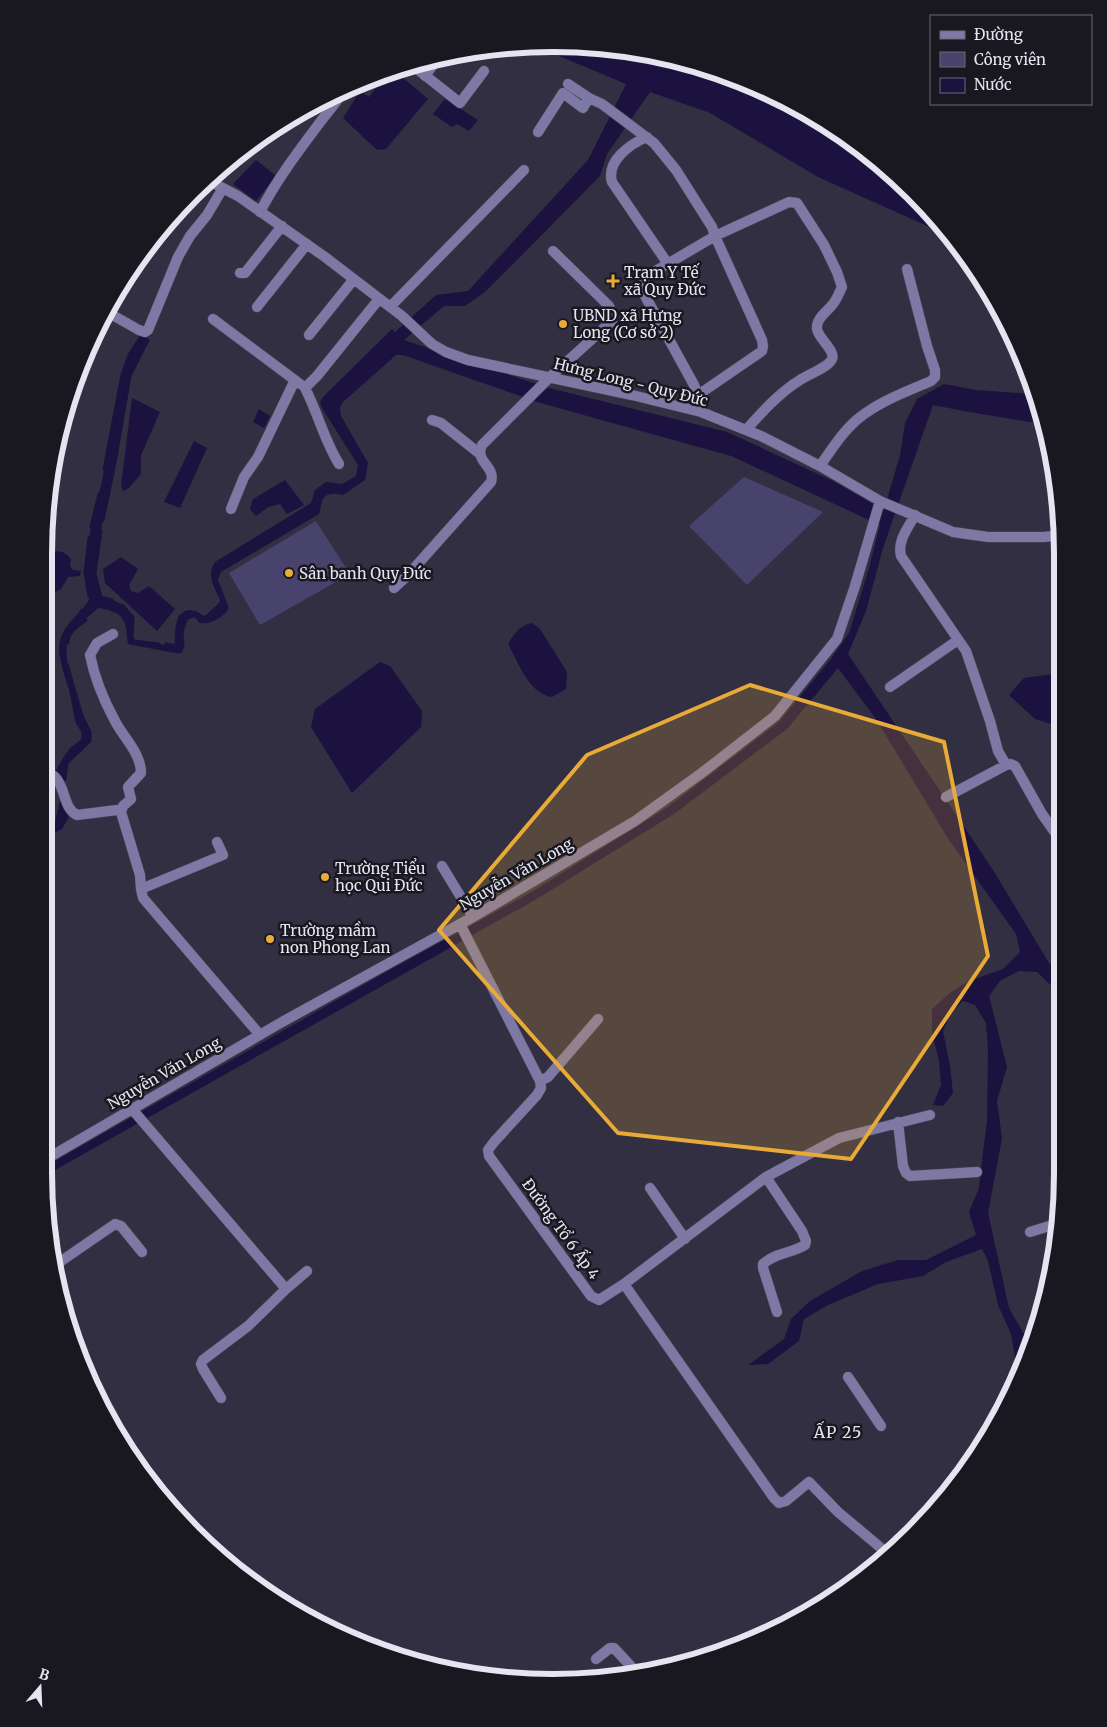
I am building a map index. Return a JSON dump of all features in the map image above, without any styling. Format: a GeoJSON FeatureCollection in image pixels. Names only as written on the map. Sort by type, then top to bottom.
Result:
{"type":"FeatureCollection","features":[{"type":"Feature","properties":{"kind":"street"},"geometry":{"type":"LineString","coordinates":[[425,76],[431,68]]}},
{"type":"Feature","properties":{"kind":"street"},"geometry":{"type":"LineString","coordinates":[[419,71],[460,103],[484,70]]}},
{"type":"Feature","properties":{"kind":"street"},"geometry":{"type":"LineString","coordinates":[[568,84],[602,104],[647,137],[676,170],[712,227],[762,340],[762,351],[698,395]]}},
{"type":"Feature","properties":{"kind":"street"},"geometry":{"type":"LineString","coordinates":[[538,132],[563,94],[583,108],[589,98]]}},
{"type":"Feature","properties":{"kind":"street"},"geometry":{"type":"LineString","coordinates":[[260,212],[278,181],[336,102]]}},
{"type":"Feature","properties":{"kind":"street"},"geometry":{"type":"LineString","coordinates":[[647,137],[626,149],[614,165],[611,177],[612,182],[668,264]]}},
{"type":"Feature","properties":{"kind":"street"},"geometry":{"type":"LineString","coordinates":[[390,307],[524,170]]}},
{"type":"Feature","properties":{"kind":"street"},"geometry":{"type":"LineString","coordinates":[[113,315],[139,330],[145,332],[148,330],[178,257],[190,236],[207,214],[216,184]]}},
{"type":"Feature","properties":{"kind":"street","name":"Hưng Long - Quy Đức"},"geometry":{"type":"LineString","coordinates":[[216,184],[238,196],[307,244],[380,299],[432,344],[446,352],[468,360],[701,412],[761,436],[882,501],[953,532],[988,537],[1053,536]]}},
{"type":"Feature","properties":{"kind":"street"},"geometry":{"type":"LineString","coordinates":[[701,412],[694,385],[644,294],[643,283],[647,276],[715,236],[789,202],[796,202],[824,245],[842,287],[834,303],[820,318],[817,325],[817,331],[832,353],[831,361],[799,380],[777,398],[746,430]]}},
{"type":"Feature","properties":{"kind":"street"},"geometry":{"type":"LineString","coordinates":[[240,273],[245,273],[282,226]]}},
{"type":"Feature","properties":{"kind":"street"},"geometry":{"type":"LineString","coordinates":[[257,308],[307,244]]}},
{"type":"Feature","properties":{"kind":"street"},"geometry":{"type":"LineString","coordinates":[[480,454],[482,444],[550,377],[612,321],[609,306],[553,251]]}},
{"type":"Feature","properties":{"kind":"street"},"geometry":{"type":"LineString","coordinates":[[820,466],[844,433],[859,418],[880,404],[931,381],[935,377],[935,370],[907,269]]}},
{"type":"Feature","properties":{"kind":"street"},"geometry":{"type":"LineString","coordinates":[[308,335],[354,279]]}},
{"type":"Feature","properties":{"kind":"street"},"geometry":{"type":"LineString","coordinates":[[305,388],[380,299]]}},
{"type":"Feature","properties":{"kind":"street"},"geometry":{"type":"LineString","coordinates":[[213,319],[305,388],[316,408],[329,448],[338,464]]}},
{"type":"Feature","properties":{"kind":"street"},"geometry":{"type":"LineString","coordinates":[[231,508],[244,477],[258,457],[295,380]]}},
{"type":"Feature","properties":{"kind":"street"},"geometry":{"type":"LineString","coordinates":[[394,588],[408,575],[491,482],[491,472],[480,454],[441,423],[432,420]]}},
{"type":"Feature","properties":{"kind":"street","name":"Nguyễn Văn Long"},"geometry":{"type":"LineString","coordinates":[[52,1156],[260,1035],[473,917],[635,821],[703,772],[775,716],[837,639],[882,501]]}},
{"type":"Feature","properties":{"kind":"street"},"geometry":{"type":"LineString","coordinates":[[915,515],[902,538],[899,548],[901,556],[966,651],[990,721],[998,751],[1006,765]]}},
{"type":"Feature","properties":{"kind":"street"},"geometry":{"type":"LineString","coordinates":[[113,634],[97,643],[90,655],[94,678],[141,766],[141,773],[128,787],[131,799],[123,806],[120,812],[140,875],[140,889],[143,898],[260,1035]]}},
{"type":"Feature","properties":{"kind":"street"},"geometry":{"type":"LineString","coordinates":[[890,687],[958,640]]}},
{"type":"Feature","properties":{"kind":"street"},"geometry":{"type":"LineString","coordinates":[[946,797],[1010,764],[1015,766],[1042,814],[1054,831]]}},
{"type":"Feature","properties":{"kind":"street"},"geometry":{"type":"LineString","coordinates":[[52,775],[71,811],[77,815],[117,810],[120,812]]}},
{"type":"Feature","properties":{"kind":"street"},"geometry":{"type":"LineString","coordinates":[[140,889],[223,855],[217,842]]}},
{"type":"Feature","properties":{"kind":"street"},"geometry":{"type":"LineString","coordinates":[[442,866],[473,917]]}},
{"type":"Feature","properties":{"kind":"street"},"geometry":{"type":"LineString","coordinates":[[460,924],[540,1081],[548,1077],[598,1019]]}},
{"type":"Feature","properties":{"kind":"street","name":"Đường Tổ 6 Ấp 4"},"geometry":{"type":"LineString","coordinates":[[540,1081],[541,1088],[537,1095],[494,1142],[488,1150],[489,1156],[591,1296],[599,1300],[624,1284]]}},
{"type":"Feature","properties":{"kind":"street"},"geometry":{"type":"LineString","coordinates":[[132,1109],[286,1289]]}},
{"type":"Feature","properties":{"kind":"street"},"geometry":{"type":"LineString","coordinates":[[884,1550],[838,1512],[809,1482],[786,1501],[779,1503],[774,1498],[624,1284],[766,1177],[839,1138],[930,1115]]}},
{"type":"Feature","properties":{"kind":"street"},"geometry":{"type":"LineString","coordinates":[[898,1122],[903,1166],[906,1174],[910,1176],[977,1172]]}},
{"type":"Feature","properties":{"kind":"street"},"geometry":{"type":"LineString","coordinates":[[766,1177],[806,1241],[805,1245],[800,1248],[776,1255],[763,1264],[777,1312]]}},
{"type":"Feature","properties":{"kind":"street"},"geometry":{"type":"LineString","coordinates":[[650,1188],[685,1239]]}},
{"type":"Feature","properties":{"kind":"street"},"geometry":{"type":"LineString","coordinates":[[61,1262],[115,1224],[121,1226],[142,1252]]}},
{"type":"Feature","properties":{"kind":"street"},"geometry":{"type":"LineString","coordinates":[[1030,1232],[1051,1225]]}},
{"type":"Feature","properties":{"kind":"street"},"geometry":{"type":"LineString","coordinates":[[221,1398],[203,1369],[201,1364],[203,1360],[248,1326],[286,1289],[307,1272]]}},
{"type":"Feature","properties":{"kind":"street"},"geometry":{"type":"LineString","coordinates":[[848,1377],[880,1426]]}},
{"type":"Feature","properties":{"kind":"street"},"geometry":{"type":"LineString","coordinates":[[596,1659],[610,1648],[614,1648],[632,1668]]}},
{"type":"Feature","properties":{"kind":"highlighted area"},"geometry":{"type":"Polygon","coordinates":[[[750,685],[944,742],[988,956],[851,1159],[618,1133],[439,930],[587,755],[750,685]]]}},
{"type":"Feature","properties":{"kind":"green space"},"geometry":{"type":"Polygon","coordinates":[[[744,477],[823,512],[747,585],[689,526],[744,477]]]}},
{"type":"Feature","properties":{"kind":"green space","name":"Sân banh Quy Đức"},"geometry":{"type":"Polygon","coordinates":[[[316,521],[350,574],[260,625],[229,573],[316,521]]]}},
{"type":"Feature","properties":{"kind":"water"},"geometry":{"type":"Polygon","coordinates":[[[550,52],[619,57],[651,62],[715,79],[775,104],[832,137],[858,156],[908,199],[940,235],[934,229],[818,177],[710,113],[650,92],[607,154],[600,176],[520,257],[485,292],[465,306],[444,306],[404,340],[549,388],[727,432],[833,481],[884,510],[900,455],[905,423],[917,399],[944,384],[976,390],[1028,394],[1036,420],[1030,422],[933,405],[883,548],[866,611],[848,654],[993,870],[1049,963],[1054,968],[1054,988],[1037,972],[1019,971],[1000,981],[989,996],[1007,1067],[997,1101],[1002,1138],[988,1213],[1009,1308],[1024,1334],[1025,1342],[1016,1364],[1011,1334],[998,1305],[988,1261],[982,1249],[946,1262],[923,1276],[878,1284],[828,1305],[804,1319],[799,1341],[768,1364],[748,1365],[784,1339],[791,1319],[810,1301],[862,1271],[898,1260],[926,1260],[976,1235],[969,1212],[979,1188],[987,1121],[988,1052],[986,1023],[975,1005],[963,1001],[951,1012],[943,1031],[953,1093],[943,1106],[933,1105],[941,1085],[939,1061],[932,1032],[932,1009],[951,992],[969,981],[1003,969],[1020,952],[1016,934],[949,840],[876,719],[838,668],[787,729],[674,814],[535,900],[52,1172],[52,1163],[379,976],[532,892],[668,807],[779,722],[831,659],[849,633],[880,525],[731,456],[537,402],[403,355],[396,355],[343,402],[340,407],[341,416],[368,463],[365,480],[343,495],[328,495],[323,499],[319,514],[221,572],[218,580],[229,608],[223,615],[207,623],[199,623],[195,617],[187,620],[182,632],[183,646],[181,651],[178,652],[130,643],[126,620],[123,616],[114,611],[98,608],[70,635],[67,656],[70,677],[90,741],[67,763],[64,783],[68,813],[66,821],[61,828],[52,833],[52,823],[57,820],[61,804],[55,772],[66,753],[83,740],[64,672],[61,649],[62,639],[65,631],[89,600],[85,573],[91,525],[102,481],[122,375],[129,355],[141,336],[148,340],[130,376],[102,525],[95,573],[101,597],[118,602],[127,608],[130,613],[134,641],[175,646],[177,624],[181,614],[190,610],[205,616],[219,603],[220,600],[213,586],[211,576],[212,567],[215,562],[311,503],[315,490],[326,482],[342,484],[356,476],[358,465],[322,408],[320,402],[324,396],[392,329],[395,332],[436,295],[468,291],[588,160],[626,84],[550,52]]]}},
{"type":"Feature","properties":{"kind":"water"},"geometry":{"type":"Polygon","coordinates":[[[401,76],[428,99],[386,149],[377,150],[343,118],[359,92],[369,97],[379,84],[401,76]]]}},
{"type":"Feature","properties":{"kind":"water"},"geometry":{"type":"Polygon","coordinates":[[[445,99],[478,120],[469,131],[457,124],[452,127],[433,114],[445,99]]]}},
{"type":"Feature","properties":{"kind":"water"},"geometry":{"type":"Polygon","coordinates":[[[256,160],[276,176],[256,201],[233,184],[256,160]]]}},
{"type":"Feature","properties":{"kind":"water"},"geometry":{"type":"Polygon","coordinates":[[[132,398],[160,412],[141,455],[141,474],[129,488],[123,491],[121,486],[132,398]]]}},
{"type":"Feature","properties":{"kind":"water"},"geometry":{"type":"Polygon","coordinates":[[[259,409],[270,416],[264,428],[253,422],[259,409]]]}},
{"type":"Feature","properties":{"kind":"water"},"geometry":{"type":"Polygon","coordinates":[[[194,441],[207,448],[180,508],[164,502],[194,441]]]}},
{"type":"Feature","properties":{"kind":"water"},"geometry":{"type":"Polygon","coordinates":[[[285,480],[304,505],[287,514],[280,504],[268,507],[256,516],[250,509],[253,499],[285,480]]]}},
{"type":"Feature","properties":{"kind":"water"},"geometry":{"type":"Polygon","coordinates":[[[58,551],[62,552],[71,559],[70,566],[73,570],[81,571],[80,576],[68,577],[61,589],[53,593],[52,592],[52,553],[58,551]]]}},
{"type":"Feature","properties":{"kind":"water"},"geometry":{"type":"Polygon","coordinates":[[[121,557],[138,569],[129,585],[131,591],[138,593],[149,586],[175,609],[157,631],[105,583],[103,569],[121,557]]]}},
{"type":"Feature","properties":{"kind":"water"},"geometry":{"type":"Polygon","coordinates":[[[532,623],[540,629],[567,672],[566,689],[552,697],[537,690],[530,683],[508,644],[515,633],[532,623]]]}},
{"type":"Feature","properties":{"kind":"water"},"geometry":{"type":"Polygon","coordinates":[[[380,662],[390,666],[422,711],[421,727],[352,793],[311,727],[315,709],[380,662]]]}},
{"type":"Feature","properties":{"kind":"water"},"geometry":{"type":"Polygon","coordinates":[[[1054,674],[1054,725],[1035,719],[1009,695],[1024,678],[1054,674]]]}},
{"type":"Feature","properties":{"kind":"waterway"},"geometry":{"type":"LineString","coordinates":[[103,520],[130,376],[148,340],[141,336],[129,355],[122,375],[104,469]]}},
{"type":"Feature","properties":{"kind":"waterway"},"geometry":{"type":"LineString","coordinates":[[91,527],[99,494]]}},
{"type":"Feature","properties":{"kind":"waterway"},"geometry":{"type":"LineString","coordinates":[[101,531],[95,573],[101,597],[112,600]]}},
{"type":"Feature","properties":{"kind":"waterway"},"geometry":{"type":"LineString","coordinates":[[89,538],[85,573],[89,596]]}},
{"type":"Feature","properties":{"kind":"waterway"},"geometry":{"type":"LineString","coordinates":[[122,605],[133,617],[132,638],[134,641],[159,644]]}},
{"type":"Feature","properties":{"kind":"waterway"},"geometry":{"type":"LineString","coordinates":[[69,686],[62,659],[62,638],[82,610]]}},
{"type":"Feature","properties":{"kind":"waterway"},"geometry":{"type":"LineString","coordinates":[[112,610],[124,618],[130,643],[178,652],[181,651],[183,646],[182,632],[186,620],[180,616],[177,627],[176,646],[166,644]]}},
{"type":"Feature","properties":{"kind":"waterway"},"geometry":{"type":"LineString","coordinates":[[68,643],[72,632],[86,620]]}},
{"type":"Feature","properties":{"kind":"waterway"},"geometry":{"type":"LineString","coordinates":[[65,779],[67,763],[90,741],[90,732],[82,716],[67,664]]}},
{"type":"Feature","properties":{"kind":"waterway"},"geometry":{"type":"LineString","coordinates":[[70,750],[83,740],[83,732],[77,722],[71,692]]}},
{"type":"Feature","properties":{"kind":"waterway"},"geometry":{"type":"LineString","coordinates":[[52,823],[57,820],[61,803]]}},
{"type":"Feature","properties":{"kind":"waterway"},"geometry":{"type":"LineString","coordinates":[[52,833],[61,828],[67,817]]}},
{"type":"Feature","properties":{"kind":"place","name":"Trạm Y Tế xã Quy Đức"},"geometry":{"type":"Point","coordinates":[613,281]}},
{"type":"Feature","properties":{"kind":"place","name":"UBND xã Hưng Long (Cơ sở 2)"},"geometry":{"type":"Point","coordinates":[563,324]}},
{"type":"Feature","properties":{"kind":"place","name":"Sân banh Quy Đức"},"geometry":{"type":"Point","coordinates":[289,573]}},
{"type":"Feature","properties":{"kind":"place","name":"Trường Tiểu học Qui Đức"},"geometry":{"type":"Point","coordinates":[325,877]}},
{"type":"Feature","properties":{"kind":"place","name":"Trường mầm non Phong Lan"},"geometry":{"type":"Point","coordinates":[270,939]}},
{"type":"Feature","properties":{"kind":"district","name":"ẤP 25"},"geometry":{"type":"Point","coordinates":[838,1432]}}]}
